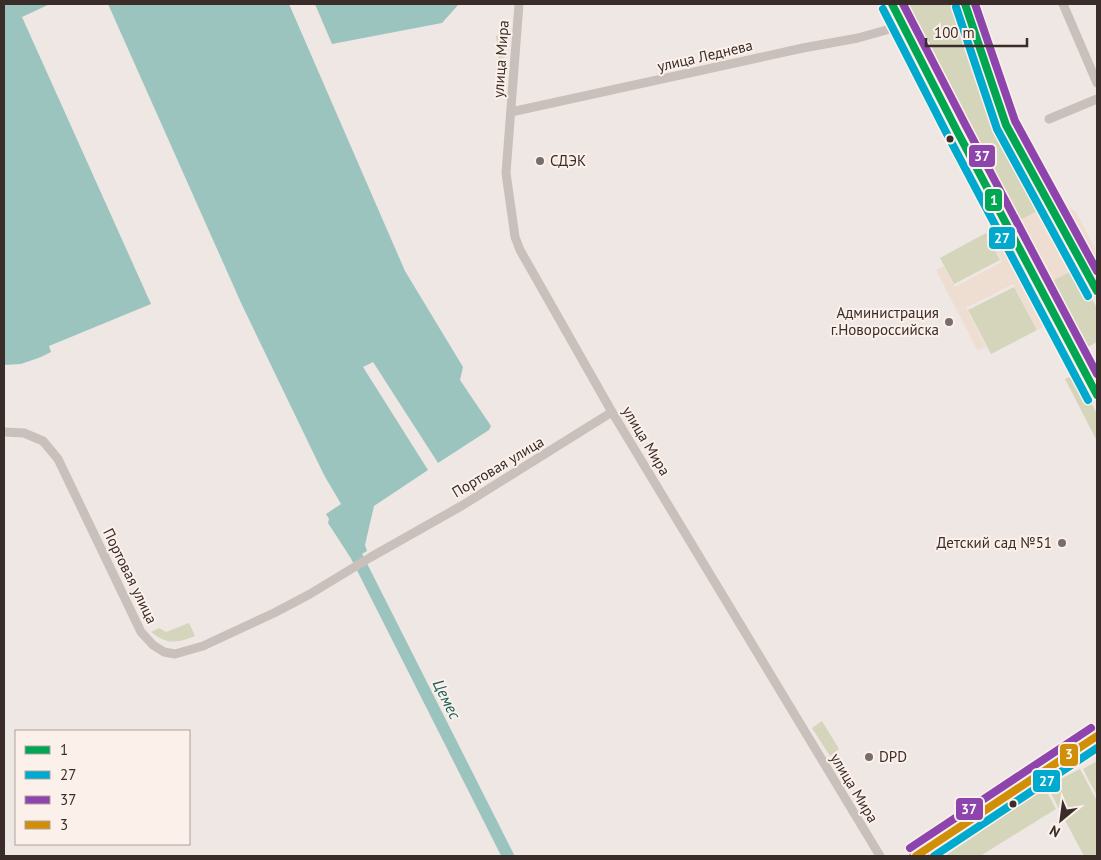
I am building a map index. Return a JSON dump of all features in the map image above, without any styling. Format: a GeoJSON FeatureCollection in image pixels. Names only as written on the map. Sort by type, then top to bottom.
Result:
{"type":"FeatureCollection","features":[{"type":"Feature","properties":{"kind":"highway"},"geometry":{"type":"LineString","coordinates":[[916,856],[1097,736]]}},
{"type":"Feature","properties":{"kind":"street","name":"улица Мира"},"geometry":{"type":"LineString","coordinates":[[519,4],[506,173],[515,237],[520,250],[612,412],[880,856]]}},
{"type":"Feature","properties":{"kind":"street"},"geometry":{"type":"LineString","coordinates":[[892,4],[1097,395]]}},
{"type":"Feature","properties":{"kind":"street"},"geometry":{"type":"LineString","coordinates":[[965,4],[1006,125],[1097,291]]}},
{"type":"Feature","properties":{"kind":"street"},"geometry":{"type":"LineString","coordinates":[[1063,4],[1097,83]]}},
{"type":"Feature","properties":{"kind":"street","name":"улица Леднева"},"geometry":{"type":"LineString","coordinates":[[511,112],[803,48],[858,38],[904,26]]}},
{"type":"Feature","properties":{"kind":"street"},"geometry":{"type":"LineString","coordinates":[[1049,119],[1097,99]]}},
{"type":"Feature","properties":{"kind":"street"},"geometry":{"type":"LineString","coordinates":[[1084,370],[1097,363]]}},
{"type":"Feature","properties":{"kind":"street","name":"Портовая улица"},"geometry":{"type":"LineString","coordinates":[[4,432],[24,433],[43,441],[58,460],[141,632],[153,645],[164,652],[175,654],[203,646],[310,594],[470,500],[612,412]]}},
{"type":"Feature","properties":{"kind":"green space"},"geometry":{"type":"Polygon","coordinates":[[[899,4],[957,4],[1000,130],[1097,308],[1097,342],[1081,351],[899,4]]]}},
{"type":"Feature","properties":{"kind":"green space"},"geometry":{"type":"Polygon","coordinates":[[[506,31],[505,57],[499,59],[496,36],[506,31]]]}},
{"type":"Feature","properties":{"kind":"green space"},"geometry":{"type":"Polygon","coordinates":[[[986,233],[1000,260],[954,284],[940,258],[986,233]]]}},
{"type":"Feature","properties":{"kind":"green space"},"geometry":{"type":"Polygon","coordinates":[[[1025,279],[1048,324],[1045,330],[1021,281],[1025,279]]]}},
{"type":"Feature","properties":{"kind":"green space"},"geometry":{"type":"Polygon","coordinates":[[[1014,287],[1037,330],[991,354],[968,310],[1014,287]]]}},
{"type":"Feature","properties":{"kind":"green space"},"geometry":{"type":"Polygon","coordinates":[[[1076,374],[1097,414],[1097,441],[1065,379],[1076,374]]]}},
{"type":"Feature","properties":{"kind":"green space"},"geometry":{"type":"Polygon","coordinates":[[[189,623],[195,636],[183,640],[167,641],[151,632],[159,628],[166,632],[189,623]]]}},
{"type":"Feature","properties":{"kind":"green space"},"geometry":{"type":"Polygon","coordinates":[[[822,721],[839,749],[830,756],[812,728],[822,721]]]}},
{"type":"Feature","properties":{"kind":"green space"},"geometry":{"type":"Polygon","coordinates":[[[1097,761],[1097,796],[1083,769],[1097,761]]]}},
{"type":"Feature","properties":{"kind":"green space"},"geometry":{"type":"Polygon","coordinates":[[[1080,769],[1097,801],[1097,856],[1084,856],[1047,786],[1080,769]]]}},
{"type":"Feature","properties":{"kind":"green space"},"geometry":{"type":"Polygon","coordinates":[[[1045,788],[1056,809],[980,856],[945,856],[1045,788]]]}},
{"type":"Feature","properties":{"kind":"shaded area"},"geometry":{"type":"Polygon","coordinates":[[[1066,204],[1077,214],[1095,249],[1097,266],[1090,269],[1058,209],[1066,204]]]}},
{"type":"Feature","properties":{"kind":"shaded area"},"geometry":{"type":"Polygon","coordinates":[[[1043,208],[1076,269],[1046,284],[1014,223],[1043,208]]]}},
{"type":"Feature","properties":{"kind":"shaded area"},"geometry":{"type":"Polygon","coordinates":[[[993,228],[1008,257],[1013,255],[1025,278],[1019,281],[1043,327],[1037,330],[1013,284],[966,308],[986,347],[978,351],[936,270],[944,266],[955,287],[1002,262],[986,231],[993,228]]]}},
{"type":"Feature","properties":{"kind":"water"},"geometry":{"type":"Polygon","coordinates":[[[4,4],[50,4],[22,17],[151,304],[49,346],[51,352],[41,357],[21,364],[4,365],[4,4]]]}},
{"type":"Feature","properties":{"kind":"water"},"geometry":{"type":"Polygon","coordinates":[[[108,4],[289,4],[405,271],[463,367],[460,380],[491,426],[489,430],[438,463],[373,362],[363,367],[428,470],[374,506],[365,545],[367,551],[352,560],[328,523],[329,519],[326,514],[341,504],[324,475],[242,305],[108,4]]]}},
{"type":"Feature","properties":{"kind":"water"},"geometry":{"type":"Polygon","coordinates":[[[315,4],[459,4],[442,23],[332,44],[315,4]]]}},
{"type":"Feature","properties":{"kind":"waterway","name":"Цемес"},"geometry":{"type":"LineString","coordinates":[[357,557],[508,856]]}},
{"type":"Feature","properties":{"kind":"transit line","name":"1"},"geometry":{"type":"LineString","coordinates":[[892,4],[1097,395]]}},
{"type":"Feature","properties":{"kind":"transit line","name":"37"},"geometry":{"type":"LineString","coordinates":[[903,4],[1097,374]]}},
{"type":"Feature","properties":{"kind":"transit line","name":"1"},"geometry":{"type":"LineString","coordinates":[[965,4],[1006,125],[1097,291]]}},
{"type":"Feature","properties":{"kind":"transit line","name":"37"},"geometry":{"type":"LineString","coordinates":[[975,4],[1015,121],[1097,271]]}},
{"type":"Feature","properties":{"kind":"transit line","name":"27"},"geometry":{"type":"LineString","coordinates":[[956,7],[997,129],[1088,296]]}},
{"type":"Feature","properties":{"kind":"transit line","name":"27"},"geometry":{"type":"LineString","coordinates":[[883,9],[1088,400]]}},
{"type":"Feature","properties":{"kind":"transit line","name":"37"},"geometry":{"type":"LineString","coordinates":[[910,848],[1091,728]]}},
{"type":"Feature","properties":{"kind":"transit line","name":"3"},"geometry":{"type":"LineString","coordinates":[[916,856],[1097,736]]}},
{"type":"Feature","properties":{"kind":"transit line","name":"27"},"geometry":{"type":"LineString","coordinates":[[934,856],[1097,748]]}},
{"type":"Feature","properties":{"kind":"place","name":"СДЭК"},"geometry":{"type":"Point","coordinates":[540,161]}},
{"type":"Feature","properties":{"kind":"place","name":"Администрация г.Новороссийска"},"geometry":{"type":"Point","coordinates":[949,322]}},
{"type":"Feature","properties":{"kind":"place","name":"Детский сад №51"},"geometry":{"type":"Point","coordinates":[1062,543]}},
{"type":"Feature","properties":{"kind":"place","name":"DPD"},"geometry":{"type":"Point","coordinates":[869,757]}}]}
